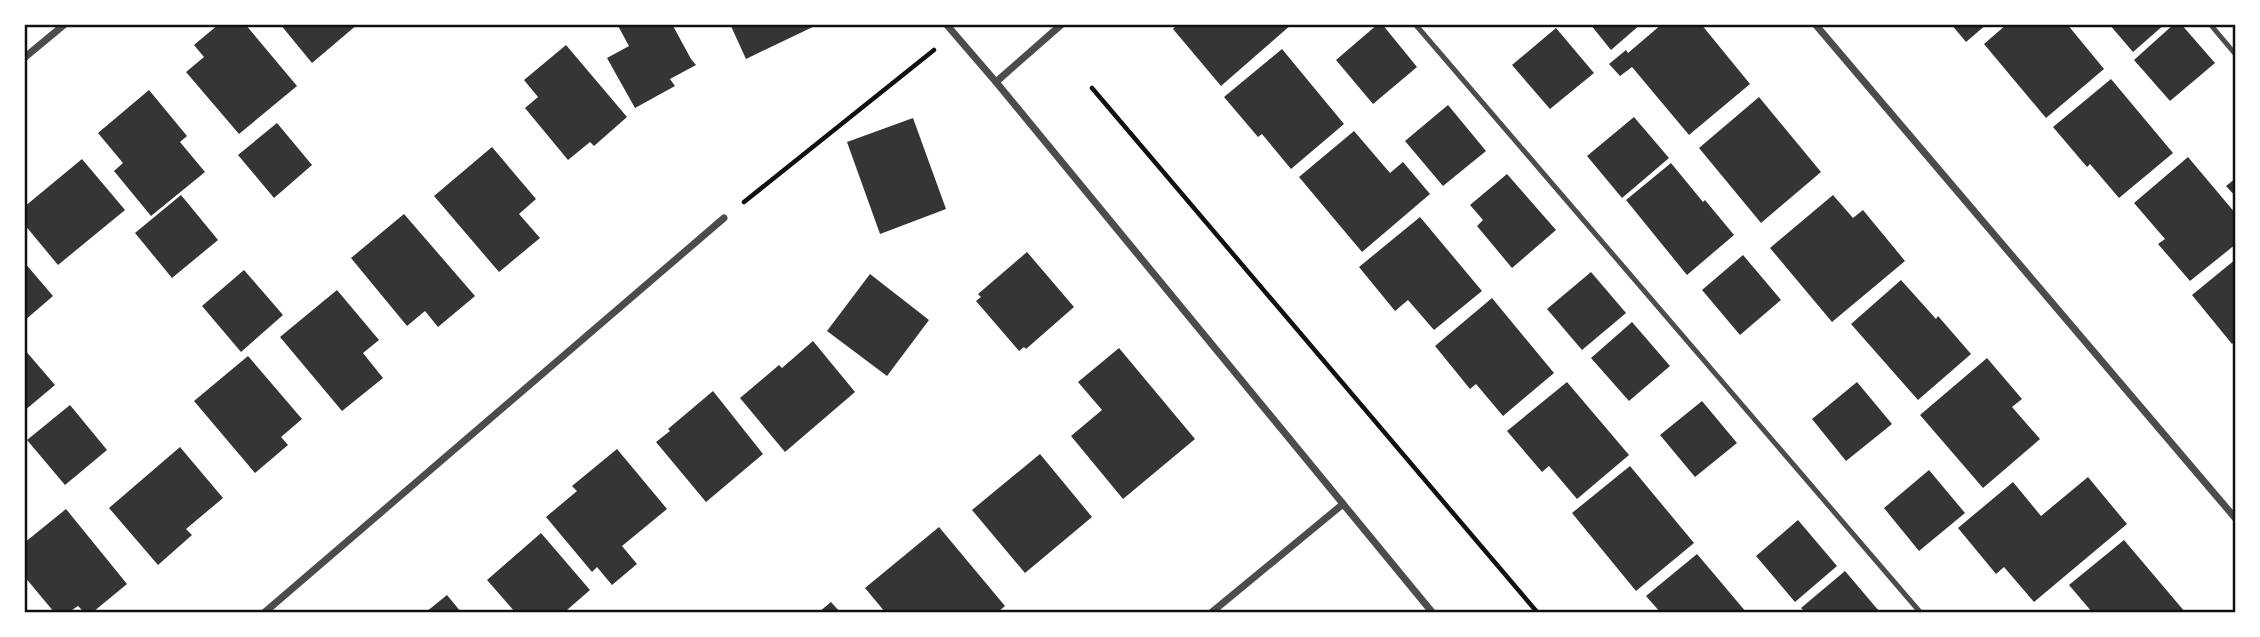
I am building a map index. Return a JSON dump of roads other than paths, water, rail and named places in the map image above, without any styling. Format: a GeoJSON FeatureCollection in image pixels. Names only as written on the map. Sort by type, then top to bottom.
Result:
{"type":"FeatureCollection","features":[{"type":"Feature","properties":{"kind":"street"},"geometry":{"type":"LineString","coordinates":[[24,58],[65,24]]}},
{"type":"Feature","properties":{"kind":"street"},"geometry":{"type":"LineString","coordinates":[[946,24],[1432,612]]}},
{"type":"Feature","properties":{"kind":"street"},"geometry":{"type":"LineString","coordinates":[[996,82],[1062,24]]}},
{"type":"Feature","properties":{"kind":"street"},"geometry":{"type":"LineString","coordinates":[[1815,24],[2235,519]]}},
{"type":"Feature","properties":{"kind":"street"},"geometry":{"type":"LineString","coordinates":[[265,612],[724,218]]}},
{"type":"Feature","properties":{"kind":"street"},"geometry":{"type":"LineString","coordinates":[[1212,612],[1343,505]]}},
{"type":"Feature","properties":{"kind":"lane"},"geometry":{"type":"LineString","coordinates":[[1415,24],[1920,612]]}},
{"type":"Feature","properties":{"kind":"lane"},"geometry":{"type":"LineString","coordinates":[[2210,24],[2235,55]]}}]}
